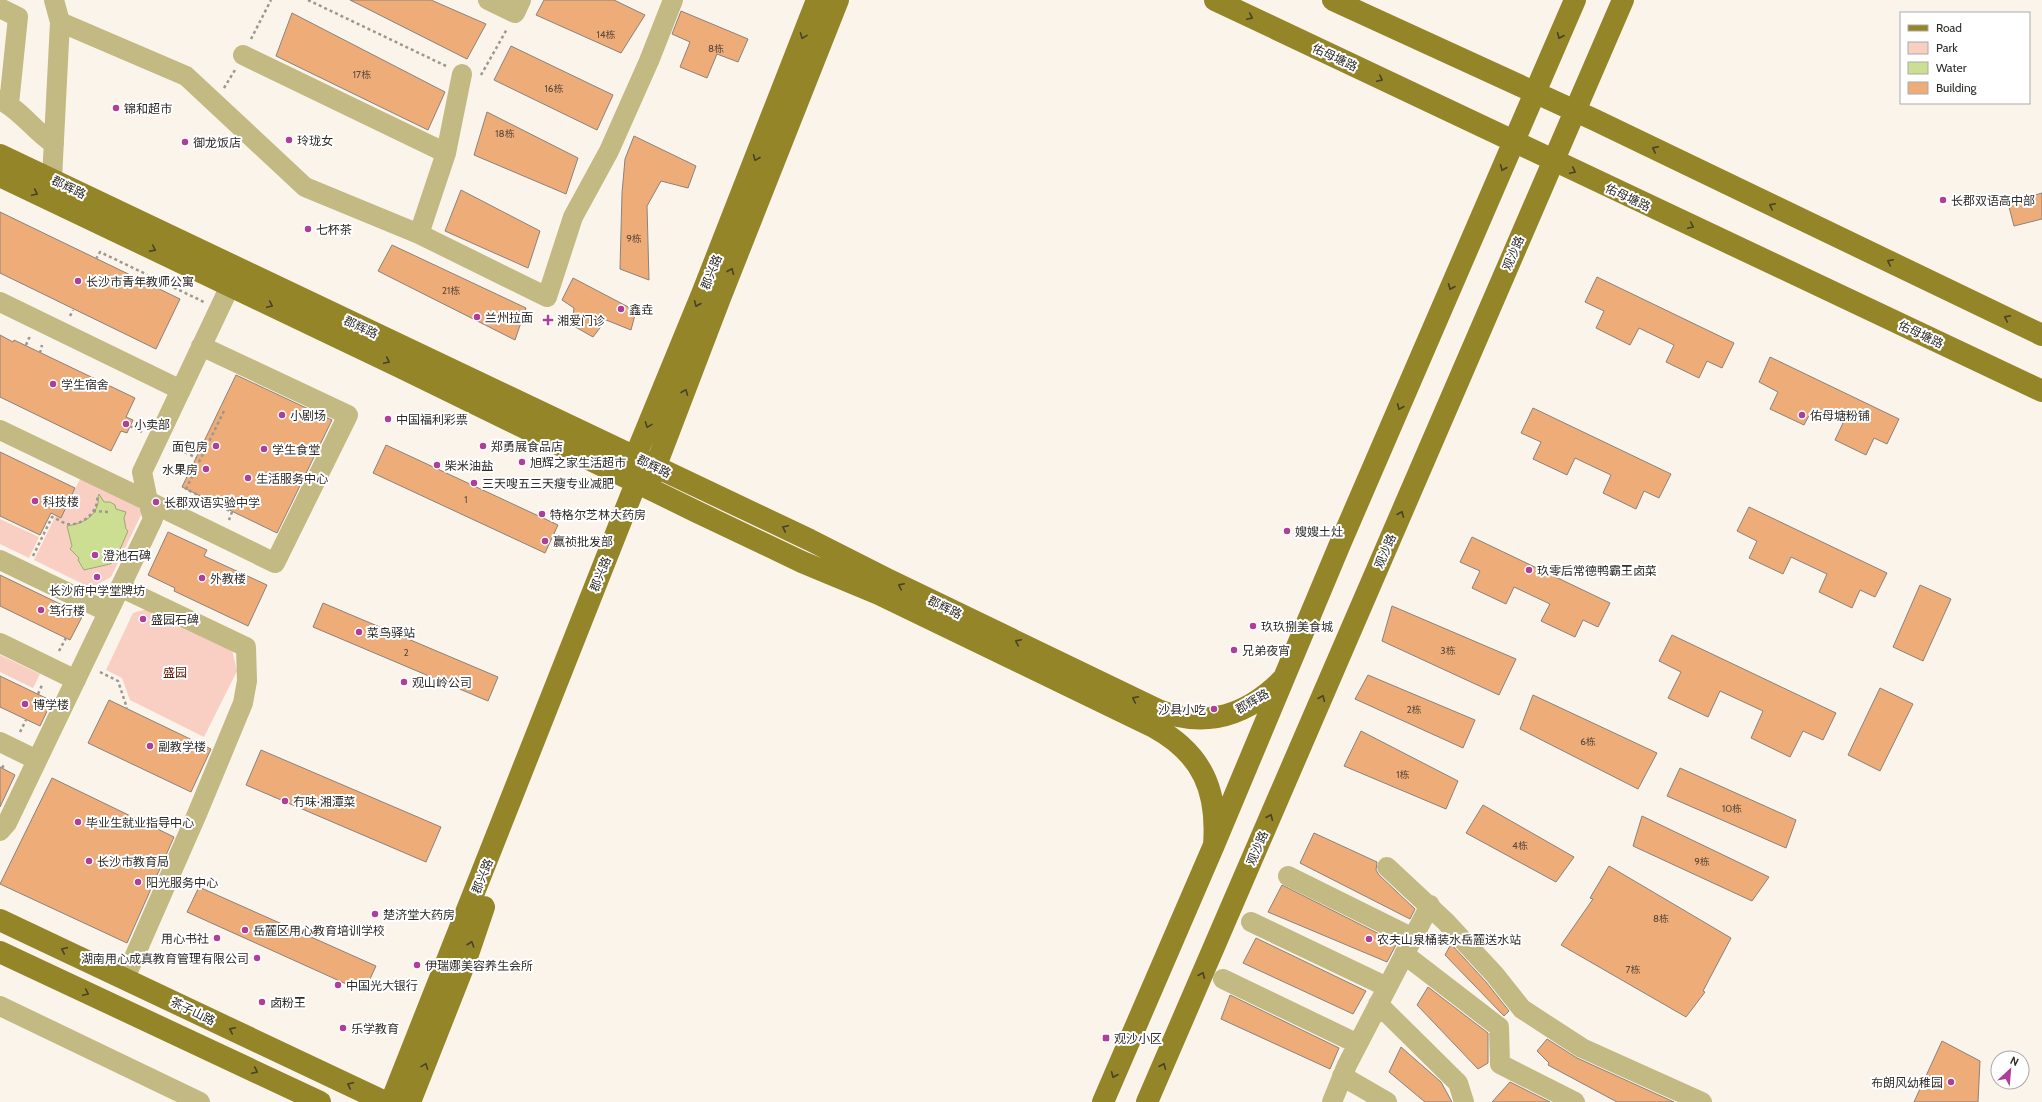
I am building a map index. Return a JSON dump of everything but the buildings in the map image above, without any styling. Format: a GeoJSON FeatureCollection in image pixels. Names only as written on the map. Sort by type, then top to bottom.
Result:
{"type":"FeatureCollection","features":[{"type":"Feature","properties":{"kind":"main road","name":"郡兴路"},"geometry":{"type":"LineString","coordinates":[[410,1102],[466,960],[493,882],[642,486],[635,457],[710,272],[817,0]]}},
{"type":"Feature","properties":{"kind":"main road","name":"郡兴路"},"geometry":{"type":"LineString","coordinates":[[391,1102],[642,486],[655,467],[722,291],[838,0]]}},
{"type":"Feature","properties":{"kind":"main road","name":"佑母塘路"},"geometry":{"type":"LineString","coordinates":[[1215,0],[2042,391]]}},
{"type":"Feature","properties":{"kind":"main road"},"geometry":{"type":"LineString","coordinates":[[1333,0],[1535,94],[1575,111],[2042,335]]}},
{"type":"Feature","properties":{"kind":"main road"},"geometry":{"type":"LineString","coordinates":[[1103,1102],[1575,0]]}},
{"type":"Feature","properties":{"kind":"main road","name":"观沙路"},"geometry":{"type":"LineString","coordinates":[[1147,1102],[1623,0]]}},
{"type":"Feature","properties":{"kind":"main road","name":"郡辉路"},"geometry":{"type":"LineString","coordinates":[[0,155],[635,457],[1173,716],[1200,720],[1230,714],[1259,700],[1284,678]]}},
{"type":"Feature","properties":{"kind":"main road","name":"郡辉路"},"geometry":{"type":"LineString","coordinates":[[0,176],[642,486],[802,562],[879,594],[1167,734],[1181,744],[1190,754],[1200,768],[1208,785],[1215,813],[1214,845]]}},
{"type":"Feature","properties":{"kind":"main road","name":"茶子山路"},"geometry":{"type":"LineString","coordinates":[[0,920],[385,1102]]}},
{"type":"Feature","properties":{"kind":"main road"},"geometry":{"type":"LineString","coordinates":[[0,952],[320,1102]]}},
{"type":"Feature","properties":{"kind":"street"},"geometry":{"type":"LineString","coordinates":[[52,179],[60,22],[54,0]]}},
{"type":"Feature","properties":{"kind":"street"},"geometry":{"type":"LineString","coordinates":[[488,0],[518,7]]}},
{"type":"Feature","properties":{"kind":"street"},"geometry":{"type":"LineString","coordinates":[[60,22],[186,76],[305,187],[419,234],[547,297],[573,217],[609,151],[649,61],[673,0]]}},
{"type":"Feature","properties":{"kind":"street"},"geometry":{"type":"LineString","coordinates":[[0,8],[18,17],[4,102],[44,138],[54,144]]}},
{"type":"Feature","properties":{"kind":"street"},"geometry":{"type":"LineString","coordinates":[[243,55],[446,153]]}},
{"type":"Feature","properties":{"kind":"street"},"geometry":{"type":"LineString","coordinates":[[419,234],[446,153],[462,74]]}},
{"type":"Feature","properties":{"kind":"street"},"geometry":{"type":"LineString","coordinates":[[0,831],[7,823],[153,519],[142,472],[230,286]]}},
{"type":"Feature","properties":{"kind":"street"},"geometry":{"type":"LineString","coordinates":[[0,302],[181,390]]}},
{"type":"Feature","properties":{"kind":"street"},"geometry":{"type":"LineString","coordinates":[[0,430],[274,563],[348,415],[201,346]]}},
{"type":"Feature","properties":{"kind":"street"},"geometry":{"type":"LineString","coordinates":[[0,560],[108,612]]}},
{"type":"Feature","properties":{"kind":"street"},"geometry":{"type":"LineString","coordinates":[[120,587],[246,647],[246,681],[243,703],[197,814],[133,956],[125,978]]}},
{"type":"Feature","properties":{"kind":"street"},"geometry":{"type":"LineString","coordinates":[[0,643],[80,672]]}},
{"type":"Feature","properties":{"kind":"street"},"geometry":{"type":"LineString","coordinates":[[0,742],[37,760]]}},
{"type":"Feature","properties":{"kind":"street"},"geometry":{"type":"LineString","coordinates":[[1387,867],[1430,905],[1495,975],[1522,1009],[1582,1048],[1702,1102]]}},
{"type":"Feature","properties":{"kind":"street"},"geometry":{"type":"LineString","coordinates":[[1288,876],[1409,946],[1499,1027],[1500,1064],[1575,1102]]}},
{"type":"Feature","properties":{"kind":"street"},"geometry":{"type":"LineString","coordinates":[[1332,1102],[1342,1076],[1430,905]]}},
{"type":"Feature","properties":{"kind":"street"},"geometry":{"type":"LineString","coordinates":[[1251,922],[1383,996],[1458,1083],[1464,1102]]}},
{"type":"Feature","properties":{"kind":"street"},"geometry":{"type":"LineString","coordinates":[[1224,979],[1358,1044]]}},
{"type":"Feature","properties":{"kind":"street"},"geometry":{"type":"LineString","coordinates":[[0,1006],[200,1102]]}},
{"type":"Feature","properties":{"kind":"street"},"geometry":{"type":"LineString","coordinates":[[1342,1076],[1388,1102]]}},
{"type":"Feature","properties":{"kind":"path"},"geometry":{"type":"LineString","coordinates":[[308,0],[462,74],[480,76],[518,7]]}},
{"type":"Feature","properties":{"kind":"path"},"geometry":{"type":"LineString","coordinates":[[96,259],[100,252],[219,309]]}},
{"type":"Feature","properties":{"kind":"path"},"geometry":{"type":"LineString","coordinates":[[70,318],[74,310]]}},
{"type":"Feature","properties":{"kind":"path"},"geometry":{"type":"LineString","coordinates":[[26,345],[29,338]]}},
{"type":"Feature","properties":{"kind":"path"},"geometry":{"type":"LineString","coordinates":[[40,353],[44,345]]}},
{"type":"Feature","properties":{"kind":"path"},"geometry":{"type":"LineString","coordinates":[[224,411],[186,489],[232,512],[229,519]]}},
{"type":"Feature","properties":{"kind":"path"},"geometry":{"type":"LineString","coordinates":[[130,426],[137,430]]}},
{"type":"Feature","properties":{"kind":"path"},"geometry":{"type":"LineString","coordinates":[[190,454],[197,458]]}},
{"type":"Feature","properties":{"kind":"path"},"geometry":{"type":"LineString","coordinates":[[25,572],[53,515],[71,524],[88,518],[97,502],[98,493],[102,495]]}},
{"type":"Feature","properties":{"kind":"path"},"geometry":{"type":"LineString","coordinates":[[93,511],[109,512]]}},
{"type":"Feature","properties":{"kind":"path"},"geometry":{"type":"LineString","coordinates":[[80,672],[118,681],[127,708]]}},
{"type":"Feature","properties":{"kind":"green space"},"geometry":{"type":"Polygon","coordinates":[[[80,479],[136,504],[141,511],[141,515],[111,577],[91,588],[34,560],[56,515],[61,517],[80,479]]]}},
{"type":"Feature","properties":{"kind":"green space"},"geometry":{"type":"Polygon","coordinates":[[[0,519],[39,537],[29,558],[0,544],[0,519]]]}},
{"type":"Feature","properties":{"kind":"green space","name":"盛园"},"geometry":{"type":"Polygon","coordinates":[[[147,609],[232,650],[237,671],[204,737],[130,700],[122,678],[106,670],[133,613],[147,609]]]}},
{"type":"Feature","properties":{"kind":"green space"},"geometry":{"type":"Polygon","coordinates":[[[0,655],[40,674],[33,688],[0,672],[0,655]]]}},
{"type":"Feature","properties":{"kind":"water"},"geometry":{"type":"Polygon","coordinates":[[[99,494],[104,502],[110,502],[115,505],[116,509],[126,512],[124,518],[126,529],[128,531],[118,554],[113,553],[113,562],[84,570],[78,560],[79,558],[70,549],[72,546],[67,526],[82,522],[94,513],[98,503],[99,494]]]}},
{"type":"Feature","properties":{"kind":"place","name":"锦和超市"},"geometry":{"type":"Point","coordinates":[116,108]}},
{"type":"Feature","properties":{"kind":"place","name":"玲珑女"},"geometry":{"type":"Point","coordinates":[289,140]}},
{"type":"Feature","properties":{"kind":"place","name":"御龙饭店"},"geometry":{"type":"Point","coordinates":[185,142]}},
{"type":"Feature","properties":{"kind":"place","name":"长郡双语高中部"},"geometry":{"type":"Point","coordinates":[1943,200]}},
{"type":"Feature","properties":{"kind":"place","name":"七杯茶"},"geometry":{"type":"Point","coordinates":[308,229]}},
{"type":"Feature","properties":{"kind":"place","name":"长沙市青年教师公寓"},"geometry":{"type":"Point","coordinates":[78,281]}},
{"type":"Feature","properties":{"kind":"place","name":"鑫垚"},"geometry":{"type":"Point","coordinates":[621,309]}},
{"type":"Feature","properties":{"kind":"place","name":"兰州拉面"},"geometry":{"type":"Point","coordinates":[477,317]}},
{"type":"Feature","properties":{"kind":"place","name":"湘爱门诊"},"geometry":{"type":"Point","coordinates":[548,320]}},
{"type":"Feature","properties":{"kind":"place","name":"学生宿舍"},"geometry":{"type":"Point","coordinates":[53,384]}},
{"type":"Feature","properties":{"kind":"place","name":"小剧场"},"geometry":{"type":"Point","coordinates":[282,415]}},
{"type":"Feature","properties":{"kind":"place","name":"佑母塘粉铺"},"geometry":{"type":"Point","coordinates":[1802,415]}},
{"type":"Feature","properties":{"kind":"place","name":"中国福利彩票"},"geometry":{"type":"Point","coordinates":[388,419]}},
{"type":"Feature","properties":{"kind":"place","name":"小卖部"},"geometry":{"type":"Point","coordinates":[126,424]}},
{"type":"Feature","properties":{"kind":"place","name":"面包房"},"geometry":{"type":"Point","coordinates":[216,446]}},
{"type":"Feature","properties":{"kind":"place","name":"郑勇展食品店"},"geometry":{"type":"Point","coordinates":[483,446]}},
{"type":"Feature","properties":{"kind":"place","name":"学生食堂"},"geometry":{"type":"Point","coordinates":[264,449]}},
{"type":"Feature","properties":{"kind":"place","name":"旭辉之家生活超市"},"geometry":{"type":"Point","coordinates":[522,462]}},
{"type":"Feature","properties":{"kind":"place","name":"柴米油盐"},"geometry":{"type":"Point","coordinates":[437,465]}},
{"type":"Feature","properties":{"kind":"place","name":"水果房"},"geometry":{"type":"Point","coordinates":[206,469]}},
{"type":"Feature","properties":{"kind":"place","name":"生活服务中心"},"geometry":{"type":"Point","coordinates":[248,478]}},
{"type":"Feature","properties":{"kind":"place","name":"三天嗖五三天瘦专业减肥"},"geometry":{"type":"Point","coordinates":[474,483]}},
{"type":"Feature","properties":{"kind":"place","name":"科技楼"},"geometry":{"type":"Point","coordinates":[35,501]}},
{"type":"Feature","properties":{"kind":"place","name":"长郡双语实验中学"},"geometry":{"type":"Point","coordinates":[156,502]}},
{"type":"Feature","properties":{"kind":"place","name":"特格尔芝林大药房"},"geometry":{"type":"Point","coordinates":[542,514]}},
{"type":"Feature","properties":{"kind":"place","name":"嫂嫂土灶"},"geometry":{"type":"Point","coordinates":[1287,531]}},
{"type":"Feature","properties":{"kind":"place","name":"赢祯批发部"},"geometry":{"type":"Point","coordinates":[545,541]}},
{"type":"Feature","properties":{"kind":"place","name":"澄池石碑"},"geometry":{"type":"Point","coordinates":[95,555]}},
{"type":"Feature","properties":{"kind":"place","name":"玖零后常德鸭霸王卤菜"},"geometry":{"type":"Point","coordinates":[1529,570]}},
{"type":"Feature","properties":{"kind":"place","name":"长沙府中学堂牌坊"},"geometry":{"type":"Point","coordinates":[97,577]}},
{"type":"Feature","properties":{"kind":"place","name":"外教楼"},"geometry":{"type":"Point","coordinates":[202,578]}},
{"type":"Feature","properties":{"kind":"place","name":"笃行楼"},"geometry":{"type":"Point","coordinates":[41,610]}},
{"type":"Feature","properties":{"kind":"place","name":"盛园石碑"},"geometry":{"type":"Point","coordinates":[143,619]}},
{"type":"Feature","properties":{"kind":"place","name":"玖玖捌美食城"},"geometry":{"type":"Point","coordinates":[1253,626]}},
{"type":"Feature","properties":{"kind":"place","name":"菜鸟驿站"},"geometry":{"type":"Point","coordinates":[359,632]}},
{"type":"Feature","properties":{"kind":"place","name":"兄弟夜宵"},"geometry":{"type":"Point","coordinates":[1234,650]}},
{"type":"Feature","properties":{"kind":"place","name":"观山岭公司"},"geometry":{"type":"Point","coordinates":[404,682]}},
{"type":"Feature","properties":{"kind":"place","name":"博学楼"},"geometry":{"type":"Point","coordinates":[25,704]}},
{"type":"Feature","properties":{"kind":"place","name":"沙县小吃"},"geometry":{"type":"Point","coordinates":[1214,709]}},
{"type":"Feature","properties":{"kind":"place","name":"副教学楼"},"geometry":{"type":"Point","coordinates":[150,746]}},
{"type":"Feature","properties":{"kind":"place","name":"冇味·湘潭菜"},"geometry":{"type":"Point","coordinates":[285,801]}},
{"type":"Feature","properties":{"kind":"place","name":"毕业生就业指导中心"},"geometry":{"type":"Point","coordinates":[78,822]}},
{"type":"Feature","properties":{"kind":"place","name":"长沙市教育局"},"geometry":{"type":"Point","coordinates":[89,861]}},
{"type":"Feature","properties":{"kind":"place","name":"阳光服务中心"},"geometry":{"type":"Point","coordinates":[138,882]}},
{"type":"Feature","properties":{"kind":"place","name":"楚济堂大药房"},"geometry":{"type":"Point","coordinates":[375,914]}},
{"type":"Feature","properties":{"kind":"place","name":"岳麓区用心教育培训学校"},"geometry":{"type":"Point","coordinates":[245,930]}},
{"type":"Feature","properties":{"kind":"place","name":"用心书社"},"geometry":{"type":"Point","coordinates":[217,938]}},
{"type":"Feature","properties":{"kind":"place","name":"农夫山泉桶装水岳麓送水站"},"geometry":{"type":"Point","coordinates":[1369,939]}},
{"type":"Feature","properties":{"kind":"place","name":"湖南用心成真教育管理有限公司"},"geometry":{"type":"Point","coordinates":[257,958]}},
{"type":"Feature","properties":{"kind":"place","name":"伊瑞娜美容养生会所"},"geometry":{"type":"Point","coordinates":[417,965]}},
{"type":"Feature","properties":{"kind":"place","name":"中国光大银行"},"geometry":{"type":"Point","coordinates":[338,985]}},
{"type":"Feature","properties":{"kind":"place","name":"卤粉王"},"geometry":{"type":"Point","coordinates":[262,1002]}},
{"type":"Feature","properties":{"kind":"place","name":"乐学教育"},"geometry":{"type":"Point","coordinates":[343,1028]}},
{"type":"Feature","properties":{"kind":"place","name":"观沙小区"},"geometry":{"type":"Point","coordinates":[1106,1038]}},
{"type":"Feature","properties":{"kind":"place","name":"布朗风幼稚园"},"geometry":{"type":"Point","coordinates":[1951,1082]}}]}
